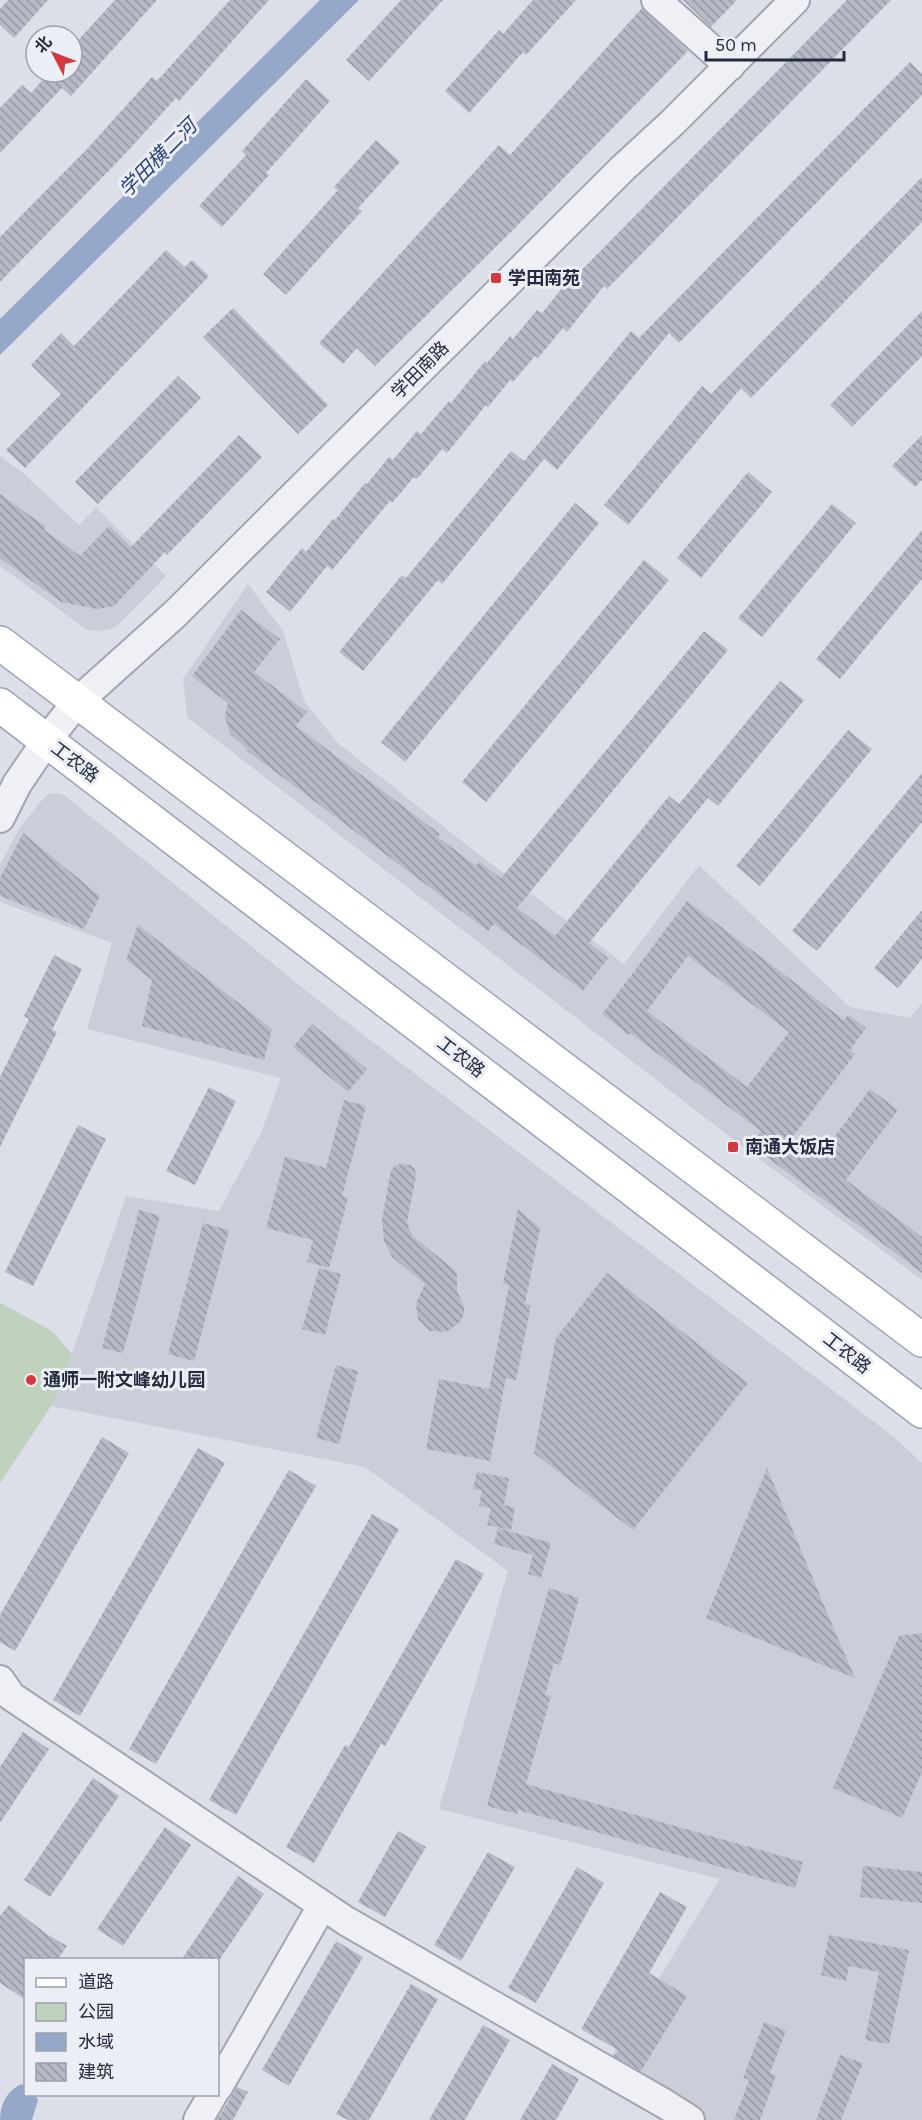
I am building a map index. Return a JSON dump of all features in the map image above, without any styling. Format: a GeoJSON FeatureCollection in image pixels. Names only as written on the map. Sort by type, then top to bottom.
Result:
{"type":"FeatureCollection","features":[{"type":"Feature","properties":{"kind":"main road"},"geometry":{"type":"LineString","coordinates":[[0,643],[922,1340]]}},
{"type":"Feature","properties":{"kind":"main road","name":"工农路"},"geometry":{"type":"LineString","coordinates":[[0,705],[922,1411]]}},
{"type":"Feature","properties":{"kind":"street"},"geometry":{"type":"LineString","coordinates":[[656,0],[730,66]]}},
{"type":"Feature","properties":{"kind":"street","name":"学田南路"},"geometry":{"type":"LineString","coordinates":[[0,818],[17,784],[77,702],[174,615],[622,168],[672,123],[795,0]]}},
{"type":"Feature","properties":{"kind":"street"},"geometry":{"type":"LineString","coordinates":[[0,1680],[11,1696],[322,1906],[690,2120]]}},
{"type":"Feature","properties":{"kind":"street"},"geometry":{"type":"LineString","coordinates":[[219,2085],[322,1906]]}},
{"type":"Feature","properties":{"kind":"street"},"geometry":{"type":"LineString","coordinates":[[198,2120],[212,2096]]}},
{"type":"Feature","properties":{"kind":"shaded area"},"geometry":{"type":"Polygon","coordinates":[[[0,456],[23,473],[79,525],[96,508],[166,576],[120,623],[111,629],[87,630],[0,566],[0,456]]]}},
{"type":"Feature","properties":{"kind":"shaded area"},"geometry":{"type":"Polygon","coordinates":[[[248,584],[283,631],[304,701],[338,743],[468,846],[624,964],[699,865],[850,1007],[910,1018],[922,1003],[922,1280],[743,1147],[187,717],[183,679],[248,584]]]}},
{"type":"Feature","properties":{"kind":"shaded area"},"geometry":{"type":"Polygon","coordinates":[[[49,794],[64,795],[319,1001],[894,1437],[922,1463],[922,2120],[698,2120],[606,2064],[720,1879],[439,1809],[508,1571],[365,1467],[51,1406],[0,1483],[0,1303],[52,1331],[72,1354],[126,1196],[219,1211],[261,1133],[281,1078],[87,1029],[112,943],[0,902],[0,864],[19,829],[42,800],[49,794]]]}},
{"type":"Feature","properties":{"kind":"green space","name":"通师一附文峰幼儿园"},"geometry":{"type":"Polygon","coordinates":[[[0,1303],[52,1331],[72,1355],[51,1406],[0,1483],[0,1303]]]}},
{"type":"Feature","properties":{"kind":"water"},"geometry":{"type":"Polygon","coordinates":[[[320,0],[359,0],[0,355],[0,319],[320,0]]]}},
{"type":"Feature","properties":{"kind":"water"},"geometry":{"type":"Polygon","coordinates":[[[21,2084],[24,2086],[24,2096],[36,2096],[38,2100],[32,2120],[0,2120],[5,2099],[21,2084]]]}},
{"type":"Feature","properties":{"kind":"building"},"geometry":{"type":"Polygon","coordinates":[[[8,0],[48,0],[24,24],[14,38],[0,25],[0,9],[8,0]]]}},
{"type":"Feature","properties":{"kind":"building"},"geometry":{"type":"Polygon","coordinates":[[[115,0],[157,0],[84,81],[84,34],[115,0]]]}},
{"type":"Feature","properties":{"kind":"building"},"geometry":{"type":"Polygon","coordinates":[[[230,0],[269,0],[179,101],[176,98],[125,154],[0,282],[0,237],[87,149],[152,77],[157,81],[230,0]]]}},
{"type":"Feature","properties":{"kind":"building"},"geometry":{"type":"Polygon","coordinates":[[[401,0],[443,0],[369,81],[346,60],[401,0]]]}},
{"type":"Feature","properties":{"kind":"building"},"geometry":{"type":"Polygon","coordinates":[[[533,0],[576,0],[526,55],[523,52],[469,113],[445,91],[499,30],[503,34],[533,0]]]}},
{"type":"Feature","properties":{"kind":"building"},"geometry":{"type":"Polygon","coordinates":[[[683,0],[737,0],[711,27],[683,0]]]}},
{"type":"Feature","properties":{"kind":"building"},"geometry":{"type":"Polygon","coordinates":[[[847,0],[891,0],[607,289],[604,286],[567,332],[563,328],[538,358],[535,356],[513,382],[510,380],[488,407],[486,405],[447,453],[442,449],[417,479],[414,477],[392,503],[390,501],[332,570],[327,566],[290,612],[266,592],[302,548],[306,552],[389,457],[393,460],[417,431],[421,434],[449,401],[451,403],[485,361],[487,363],[510,336],[513,339],[537,310],[542,313],[569,280],[571,281],[847,0]]]}},
{"type":"Feature","properties":{"kind":"building"},"geometry":{"type":"Polygon","coordinates":[[[642,8],[688,51],[511,232],[375,366],[357,348],[343,364],[319,343],[499,145],[510,155],[642,8]]]}},
{"type":"Feature","properties":{"kind":"building"},"geometry":{"type":"Polygon","coordinates":[[[910,62],[922,74],[922,95],[679,343],[669,333],[557,470],[544,459],[442,584],[438,580],[363,671],[339,652],[402,575],[406,578],[511,451],[524,461],[631,331],[639,338],[910,62]]]}},
{"type":"Feature","properties":{"kind":"building"},"geometry":{"type":"Polygon","coordinates":[[[306,79],[330,101],[266,173],[269,175],[222,227],[199,206],[246,155],[242,151],[306,79]]]}},
{"type":"Feature","properties":{"kind":"building"},"geometry":{"type":"Polygon","coordinates":[[[39,84],[82,84],[71,96],[62,88],[0,153],[0,108],[22,85],[31,93],[39,84]]]}},
{"type":"Feature","properties":{"kind":"building"},"geometry":{"type":"Polygon","coordinates":[[[376,140],[400,162],[358,208],[362,211],[286,295],[263,274],[338,190],[334,187],[376,140]]]}},
{"type":"Feature","properties":{"kind":"building"},"geometry":{"type":"Polygon","coordinates":[[[922,177],[922,222],[751,398],[741,388],[628,525],[604,505],[702,386],[711,394],[922,177]]]}},
{"type":"Feature","properties":{"kind":"building"},"geometry":{"type":"Polygon","coordinates":[[[166,250],[185,267],[192,260],[209,276],[25,468],[6,450],[61,394],[31,365],[61,333],[74,346],[166,250]]]}},
{"type":"Feature","properties":{"kind":"building"},"geometry":{"type":"Polygon","coordinates":[[[233,308],[328,405],[298,434],[203,337],[233,308]]]}},
{"type":"Feature","properties":{"kind":"building"},"geometry":{"type":"Polygon","coordinates":[[[922,311],[922,356],[852,427],[830,405],[922,311]]]}},
{"type":"Feature","properties":{"kind":"building"},"geometry":{"type":"Polygon","coordinates":[[[178,376],[201,398],[98,504],[75,482],[178,376]]]}},
{"type":"Feature","properties":{"kind":"building"},"geometry":{"type":"Polygon","coordinates":[[[239,435],[262,457],[167,555],[165,552],[114,606],[97,609],[61,602],[0,558],[0,494],[46,527],[44,530],[80,556],[109,526],[131,547],[239,435]]]}},
{"type":"Feature","properties":{"kind":"building"},"geometry":{"type":"Polygon","coordinates":[[[922,435],[922,480],[915,487],[892,466],[922,435]]]}},
{"type":"Feature","properties":{"kind":"building"},"geometry":{"type":"Polygon","coordinates":[[[748,472],[772,492],[701,578],[677,558],[748,472]]]}},
{"type":"Feature","properties":{"kind":"building"},"geometry":{"type":"Polygon","coordinates":[[[575,503],[599,523],[405,762],[381,742],[575,503]]]}},
{"type":"Feature","properties":{"kind":"building"},"geometry":{"type":"Polygon","coordinates":[[[832,504],[856,523],[762,637],[738,618],[832,504]]]}},
{"type":"Feature","properties":{"kind":"building"},"geometry":{"type":"Polygon","coordinates":[[[922,530],[922,579],[840,679],[816,659],[922,530]]]}},
{"type":"Feature","properties":{"kind":"building"},"geometry":{"type":"Polygon","coordinates":[[[644,560],[669,580],[486,802],[462,782],[644,560]]]}},
{"type":"Feature","properties":{"kind":"building"},"geometry":{"type":"Polygon","coordinates":[[[241,610],[280,639],[254,672],[307,712],[296,726],[440,834],[438,837],[476,866],[479,862],[501,878],[704,631],[728,650],[517,908],[555,936],[669,796],[679,804],[780,681],[804,700],[718,806],[708,798],[589,943],[608,958],[583,991],[494,924],[488,931],[246,750],[248,749],[230,734],[225,716],[228,703],[192,676],[241,610]]]}},
{"type":"Feature","properties":{"kind":"building"},"geometry":{"type":"Polygon","coordinates":[[[848,730],[872,749],[760,886],[736,866],[848,730]]]}},
{"type":"Feature","properties":{"kind":"building"},"geometry":{"type":"Polygon","coordinates":[[[922,773],[922,822],[817,951],[792,931],[922,773]]]}},
{"type":"Feature","properties":{"kind":"building"},"geometry":{"type":"Polygon","coordinates":[[[23,833],[100,896],[84,929],[0,896],[0,878],[23,833]]]}},
{"type":"Feature","properties":{"kind":"building"},"geometry":{"type":"Polygon","coordinates":[[[687,901],[844,1020],[848,1015],[866,1028],[850,1050],[855,1054],[791,1139],[818,1159],[870,1089],[898,1110],[846,1180],[922,1237],[922,1273],[751,1145],[761,1131],[602,1014],[687,901]],[[688,956],[647,1011],[747,1087],[789,1032],[688,956]]]}},
{"type":"Feature","properties":{"kind":"building"},"geometry":{"type":"Polygon","coordinates":[[[922,910],[922,959],[898,988],[874,968],[922,910]]]}},
{"type":"Feature","properties":{"kind":"building"},"geometry":{"type":"Polygon","coordinates":[[[138,925],[272,1029],[264,1060],[142,1026],[152,980],[126,960],[138,925]]]}},
{"type":"Feature","properties":{"kind":"building"},"geometry":{"type":"Polygon","coordinates":[[[54,955],[82,969],[52,1030],[57,1032],[0,1147],[0,1077],[29,1019],[24,1016],[54,955]]]}},
{"type":"Feature","properties":{"kind":"building"},"geometry":{"type":"Polygon","coordinates":[[[312,1024],[367,1069],[348,1092],[293,1047],[312,1024]]]}},
{"type":"Feature","properties":{"kind":"building"},"geometry":{"type":"Polygon","coordinates":[[[209,1087],[236,1101],[195,1185],[166,1171],[209,1087]]]}},
{"type":"Feature","properties":{"kind":"building"},"geometry":{"type":"Polygon","coordinates":[[[344,1100],[366,1106],[342,1196],[348,1198],[329,1268],[307,1262],[313,1240],[266,1228],[285,1157],[326,1168],[344,1100]]]}},
{"type":"Feature","properties":{"kind":"building"},"geometry":{"type":"Polygon","coordinates":[[[78,1125],[106,1139],[33,1286],[5,1272],[78,1125]]]}},
{"type":"Feature","properties":{"kind":"building"},"geometry":{"type":"Polygon","coordinates":[[[401,1164],[410,1165],[415,1169],[416,1176],[407,1222],[409,1229],[413,1236],[453,1269],[457,1275],[457,1291],[464,1306],[464,1314],[460,1322],[447,1332],[430,1331],[418,1319],[416,1303],[425,1284],[392,1257],[384,1241],[382,1219],[391,1170],[401,1164]]]}},
{"type":"Feature","properties":{"kind":"building"},"geometry":{"type":"Polygon","coordinates":[[[518,1209],[540,1228],[525,1304],[531,1305],[516,1380],[506,1378],[490,1461],[426,1449],[439,1379],[489,1389],[509,1285],[503,1284],[518,1209]]]}},
{"type":"Feature","properties":{"kind":"building"},"geometry":{"type":"Polygon","coordinates":[[[139,1210],[160,1216],[123,1353],[102,1348],[139,1210]]]}},
{"type":"Feature","properties":{"kind":"building"},"geometry":{"type":"Polygon","coordinates":[[[203,1223],[229,1230],[194,1361],[168,1354],[203,1223]]]}},
{"type":"Feature","properties":{"kind":"building"},"geometry":{"type":"Polygon","coordinates":[[[319,1268],[341,1274],[325,1335],[302,1329],[319,1268]]]}},
{"type":"Feature","properties":{"kind":"building"},"geometry":{"type":"Polygon","coordinates":[[[607,1273],[748,1383],[633,1530],[534,1453],[556,1338],[607,1273]]]}},
{"type":"Feature","properties":{"kind":"building"},"geometry":{"type":"Polygon","coordinates":[[[336,1365],[358,1371],[339,1444],[316,1438],[336,1365]]]}},
{"type":"Feature","properties":{"kind":"building"},"geometry":{"type":"Polygon","coordinates":[[[102,1437],[129,1453],[15,1651],[0,1642],[0,1615],[102,1437]]]}},
{"type":"Feature","properties":{"kind":"building"},"geometry":{"type":"Polygon","coordinates":[[[198,1448],[225,1463],[80,1716],[53,1700],[198,1448]]]}},
{"type":"Feature","properties":{"kind":"building"},"geometry":{"type":"Polygon","coordinates":[[[767,1468],[833,1627],[855,1678],[706,1618],[767,1468]]]}},
{"type":"Feature","properties":{"kind":"building"},"geometry":{"type":"Polygon","coordinates":[[[289,1470],[316,1486],[156,1764],[129,1749],[289,1470]]]}},
{"type":"Feature","properties":{"kind":"building"},"geometry":{"type":"Polygon","coordinates":[[[477,1472],[509,1478],[504,1505],[515,1507],[511,1530],[487,1525],[491,1508],[479,1506],[482,1490],[473,1489],[477,1472]]]}},
{"type":"Feature","properties":{"kind":"building"},"geometry":{"type":"Polygon","coordinates":[[[372,1514],[399,1529],[236,1815],[209,1800],[372,1514]]]}},
{"type":"Feature","properties":{"kind":"building"},"geometry":{"type":"Polygon","coordinates":[[[498,1528],[551,1543],[541,1578],[528,1574],[533,1555],[494,1544],[498,1528]]]}},
{"type":"Feature","properties":{"kind":"building"},"geometry":{"type":"Polygon","coordinates":[[[456,1559],[484,1574],[385,1746],[381,1744],[314,1863],[286,1847],[345,1745],[349,1747],[456,1559]]]}},
{"type":"Feature","properties":{"kind":"building"},"geometry":{"type":"Polygon","coordinates":[[[549,1588],[579,1598],[560,1665],[554,1663],[545,1695],[551,1696],[526,1784],[803,1862],[795,1888],[518,1810],[517,1814],[487,1806],[549,1588]]]}},
{"type":"Feature","properties":{"kind":"building"},"geometry":{"type":"Polygon","coordinates":[[[922,1633],[922,1772],[902,1818],[833,1788],[899,1636],[922,1633]]]}},
{"type":"Feature","properties":{"kind":"building"},"geometry":{"type":"Polygon","coordinates":[[[23,1732],[49,1749],[0,1823],[0,1767],[23,1732]]]}},
{"type":"Feature","properties":{"kind":"building"},"geometry":{"type":"Polygon","coordinates":[[[93,1778],[119,1796],[50,1897],[24,1880],[93,1778]]]}},
{"type":"Feature","properties":{"kind":"building"},"geometry":{"type":"Polygon","coordinates":[[[165,1827],[191,1845],[123,1946],[97,1929],[165,1827]]]}},
{"type":"Feature","properties":{"kind":"building"},"geometry":{"type":"Polygon","coordinates":[[[398,1831],[426,1847],[385,1917],[358,1902],[398,1831]]]}},
{"type":"Feature","properties":{"kind":"building"},"geometry":{"type":"Polygon","coordinates":[[[488,1852],[515,1867],[461,1961],[434,1945],[488,1852]]]}},
{"type":"Feature","properties":{"kind":"building"},"geometry":{"type":"Polygon","coordinates":[[[863,1866],[922,1872],[922,1903],[860,1897],[863,1866]]]}},
{"type":"Feature","properties":{"kind":"building"},"geometry":{"type":"Polygon","coordinates":[[[577,1867],[604,1883],[536,2003],[508,1988],[577,1867]]]}},
{"type":"Feature","properties":{"kind":"building"},"geometry":{"type":"Polygon","coordinates":[[[238,1876],[264,1894],[220,1959],[183,1958],[238,1876]]]}},
{"type":"Feature","properties":{"kind":"building"},"geometry":{"type":"Polygon","coordinates":[[[660,1892],[687,1907],[649,1973],[687,1996],[641,2071],[614,2056],[618,2050],[581,2029],[660,1892]]]}},
{"type":"Feature","properties":{"kind":"building"},"geometry":{"type":"Polygon","coordinates":[[[9,1905],[48,1935],[67,1946],[59,1958],[24,1958],[24,1999],[0,1983],[0,1916],[9,1905]]]}},
{"type":"Feature","properties":{"kind":"building"},"geometry":{"type":"Polygon","coordinates":[[[829,1935],[909,1950],[889,2044],[865,2040],[879,1972],[849,1966],[846,1981],[821,1975],[829,1935]]]}},
{"type":"Feature","properties":{"kind":"building"},"geometry":{"type":"Polygon","coordinates":[[[336,1941],[363,1957],[289,2086],[262,2070],[336,1941]]]}},
{"type":"Feature","properties":{"kind":"building"},"geometry":{"type":"Polygon","coordinates":[[[411,1984],[438,1999],[369,2120],[348,2120],[336,2114],[411,1984]]]}},
{"type":"Feature","properties":{"kind":"building"},"geometry":{"type":"Polygon","coordinates":[[[764,2022],[786,2031],[770,2073],[776,2075],[760,2120],[734,2120],[749,2080],[743,2078],[764,2022]]]}},
{"type":"Feature","properties":{"kind":"building"},"geometry":{"type":"Polygon","coordinates":[[[483,2025],[510,2040],[465,2120],[429,2120],[483,2025]]]}},
{"type":"Feature","properties":{"kind":"building"},"geometry":{"type":"Polygon","coordinates":[[[840,2055],[863,2063],[841,2120],[816,2120],[840,2055]]]}},
{"type":"Feature","properties":{"kind":"building"},"geometry":{"type":"Polygon","coordinates":[[[552,2064],[579,2079],[556,2120],[520,2120],[552,2064]]]}},
{"type":"Feature","properties":{"kind":"building"},"geometry":{"type":"Polygon","coordinates":[[[237,2087],[248,2092],[233,2120],[217,2120],[237,2087]]]}},
{"type":"Feature","properties":{"kind":"place","name":"学田南苑"},"geometry":{"type":"Point","coordinates":[496,278]}},
{"type":"Feature","properties":{"kind":"place","name":"南通大饭店"},"geometry":{"type":"Point","coordinates":[733,1147]}},
{"type":"Feature","properties":{"kind":"place","name":"通师一附文峰幼儿园"},"geometry":{"type":"Point","coordinates":[31,1380]}},
{"type":"Feature","properties":{"kind":"water label","name":"学田横二河"},"geometry":{"type":"Point","coordinates":[158,158]}}]}
